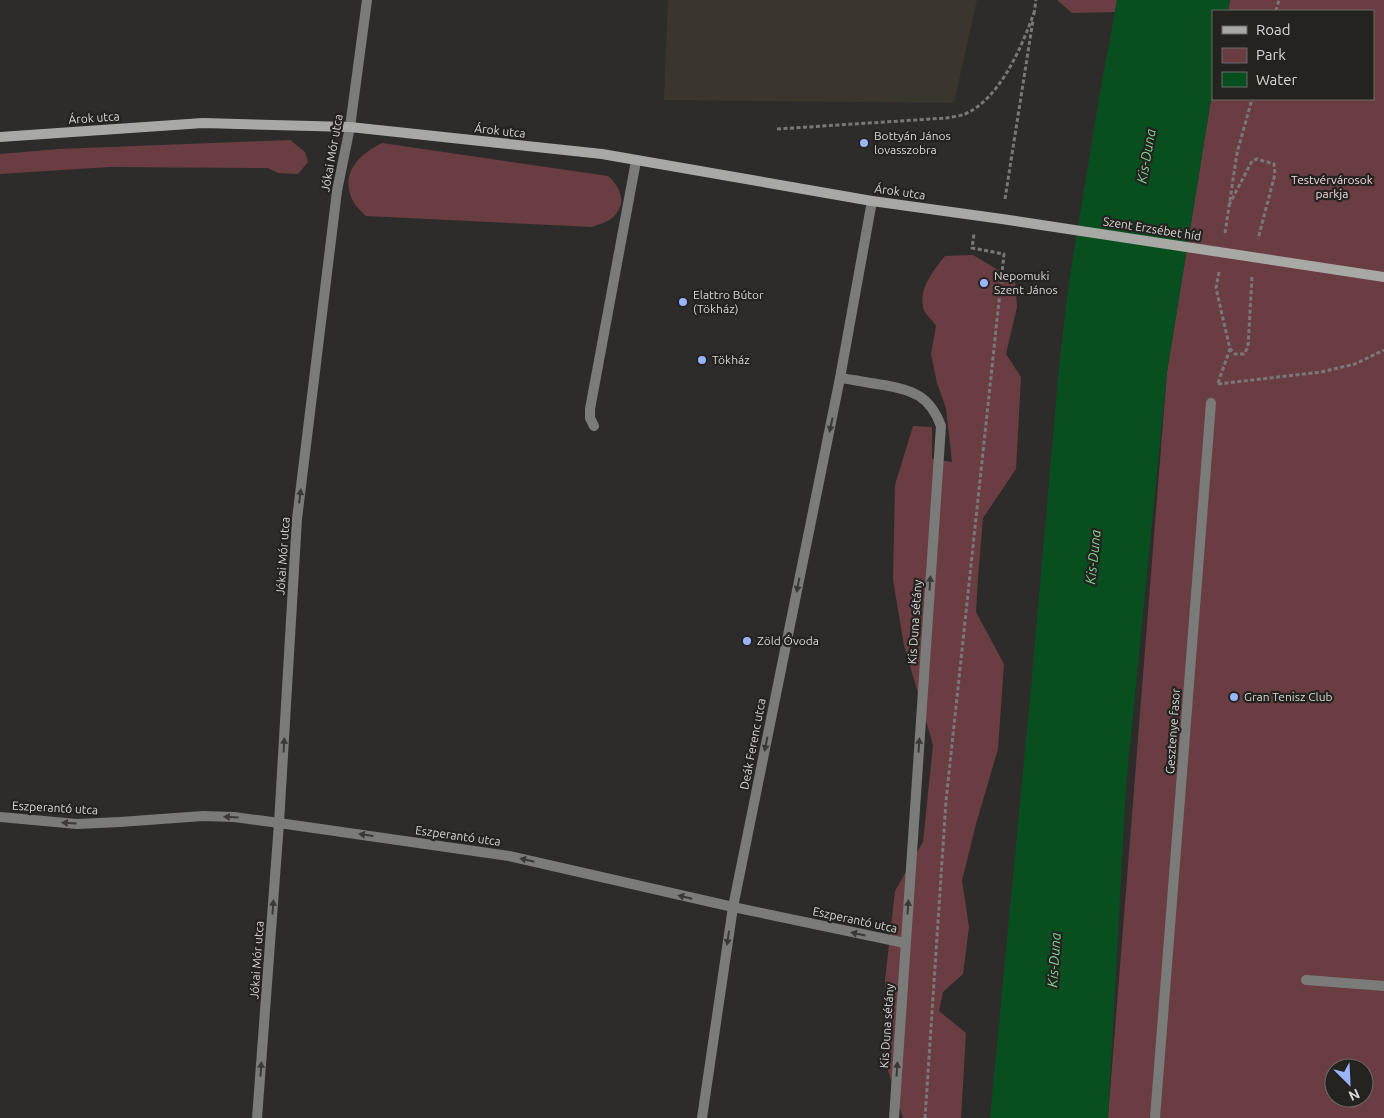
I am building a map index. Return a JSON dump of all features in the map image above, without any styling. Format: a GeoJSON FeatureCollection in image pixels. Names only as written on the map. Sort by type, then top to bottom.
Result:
{"type":"FeatureCollection","features":[{"type":"Feature","properties":{"kind":"main road","name":"Árok utca"},"geometry":{"type":"LineString","coordinates":[[0,137],[203,123],[350,127],[602,154],[872,201],[997,218]]}},
{"type":"Feature","properties":{"kind":"main road","name":"Szent Erzsébet híd"},"geometry":{"type":"LineString","coordinates":[[997,218],[1384,277]]}},
{"type":"Feature","properties":{"kind":"street","name":"Jókai Mór utca"},"geometry":{"type":"LineString","coordinates":[[257,1118],[280,823],[297,519],[337,191],[350,127],[367,0]]}},
{"type":"Feature","properties":{"kind":"street"},"geometry":{"type":"LineString","coordinates":[[594,426],[590,418],[590,409],[636,161]]}},
{"type":"Feature","properties":{"kind":"street"},"geometry":{"type":"LineString","coordinates":[[840,378],[872,201]]}},
{"type":"Feature","properties":{"kind":"street","name":"Kis Duna sétány"},"geometry":{"type":"LineString","coordinates":[[840,378],[907,389],[931,405],[941,426],[894,1118]]}},
{"type":"Feature","properties":{"kind":"street","name":"Deák Ferenc utca"},"geometry":{"type":"LineString","coordinates":[[702,1118],[733,908],[840,378]]}},
{"type":"Feature","properties":{"kind":"street","name":"Gesztenye fasor"},"geometry":{"type":"LineString","coordinates":[[1155,1118],[1211,403]]}},
{"type":"Feature","properties":{"kind":"street","name":"Eszperantó utca"},"geometry":{"type":"LineString","coordinates":[[0,817],[77,824],[203,816],[234,817],[280,823],[510,856],[733,908],[905,944]]}},
{"type":"Feature","properties":{"kind":"street"},"geometry":{"type":"LineString","coordinates":[[1306,980],[1384,986]]}},
{"type":"Feature","properties":{"kind":"path"},"geometry":{"type":"LineString","coordinates":[[997,218],[1036,0]]}},
{"type":"Feature","properties":{"kind":"path"},"geometry":{"type":"LineString","coordinates":[[777,129],[946,118],[964,115],[978,106],[1002,80],[1024,41],[1034,13]]}},
{"type":"Feature","properties":{"kind":"path"},"geometry":{"type":"LineString","coordinates":[[1230,349],[1235,354],[1244,354],[1248,347],[1253,257],[1275,174],[1274,164],[1257,159],[1252,161],[1229,205],[1237,153],[1252,100]]}},
{"type":"Feature","properties":{"kind":"path"},"geometry":{"type":"LineString","coordinates":[[925,1118],[946,801],[1004,254],[972,248],[976,216]]}},
{"type":"Feature","properties":{"kind":"path"},"geometry":{"type":"LineString","coordinates":[[1211,403],[1230,349],[1216,288]]}},
{"type":"Feature","properties":{"kind":"path"},"geometry":{"type":"LineString","coordinates":[[1218,384],[1321,372],[1355,364],[1384,350]]}},
{"type":"Feature","properties":{"kind":"shaded area"},"geometry":{"type":"Polygon","coordinates":[[[668,0],[977,0],[954,103],[664,100],[668,0]]]}},
{"type":"Feature","properties":{"kind":"green space"},"geometry":{"type":"Polygon","coordinates":[[[1057,0],[1117,0],[1115,12],[1072,13],[1057,0]]]}},
{"type":"Feature","properties":{"kind":"green space","name":"Testvérvárosok parkja"},"geometry":{"type":"Polygon","coordinates":[[[1230,0],[1384,0],[1384,1118],[1108,1118],[1167,372],[1212,93],[1212,100],[1374,100],[1374,10],[1228,10],[1230,0]]]}},
{"type":"Feature","properties":{"kind":"green space"},"geometry":{"type":"Polygon","coordinates":[[[290,140],[305,152],[308,162],[298,174],[278,173],[268,168],[110,167],[0,174],[0,154],[59,149],[290,140]]]}},
{"type":"Feature","properties":{"kind":"green space"},"geometry":{"type":"Polygon","coordinates":[[[382,143],[608,176],[618,189],[621,204],[611,219],[592,227],[366,216],[354,203],[349,191],[348,182],[350,174],[359,159],[382,143]]]}},
{"type":"Feature","properties":{"kind":"green space"},"geometry":{"type":"Polygon","coordinates":[[[973,255],[1015,280],[1017,307],[1006,354],[1021,377],[1016,469],[983,518],[978,577],[976,612],[1004,664],[998,749],[962,881],[969,927],[963,974],[943,992],[939,1011],[966,1033],[961,1118],[903,1118],[885,1061],[885,980],[895,891],[923,842],[933,745],[904,645],[893,580],[895,485],[913,426],[932,427],[932,459],[952,462],[946,408],[937,383],[931,354],[936,326],[926,314],[922,303],[928,281],[945,256],[973,255]]]}},
{"type":"Feature","properties":{"kind":"water","name":"Kis-Duna"},"geometry":{"type":"Polygon","coordinates":[[[1117,0],[1230,0],[1228,10],[1212,10],[1212,93],[1167,372],[1126,785],[1108,1118],[990,1118],[1060,357],[1069,282],[1117,0]]]}},
{"type":"Feature","properties":{"kind":"place","name":"Bottyán János lovasszobra"},"geometry":{"type":"Point","coordinates":[864,143]}},
{"type":"Feature","properties":{"kind":"place","name":"Nepomuki Szent János"},"geometry":{"type":"Point","coordinates":[984,283]}},
{"type":"Feature","properties":{"kind":"place","name":"Elattro Bútor (Tökház)"},"geometry":{"type":"Point","coordinates":[683,302]}},
{"type":"Feature","properties":{"kind":"place","name":"Tökház"},"geometry":{"type":"Point","coordinates":[702,360]}},
{"type":"Feature","properties":{"kind":"place","name":"Zöld Óvoda"},"geometry":{"type":"Point","coordinates":[747,641]}},
{"type":"Feature","properties":{"kind":"place","name":"Gran Tenisz Club"},"geometry":{"type":"Point","coordinates":[1234,697]}}]}
